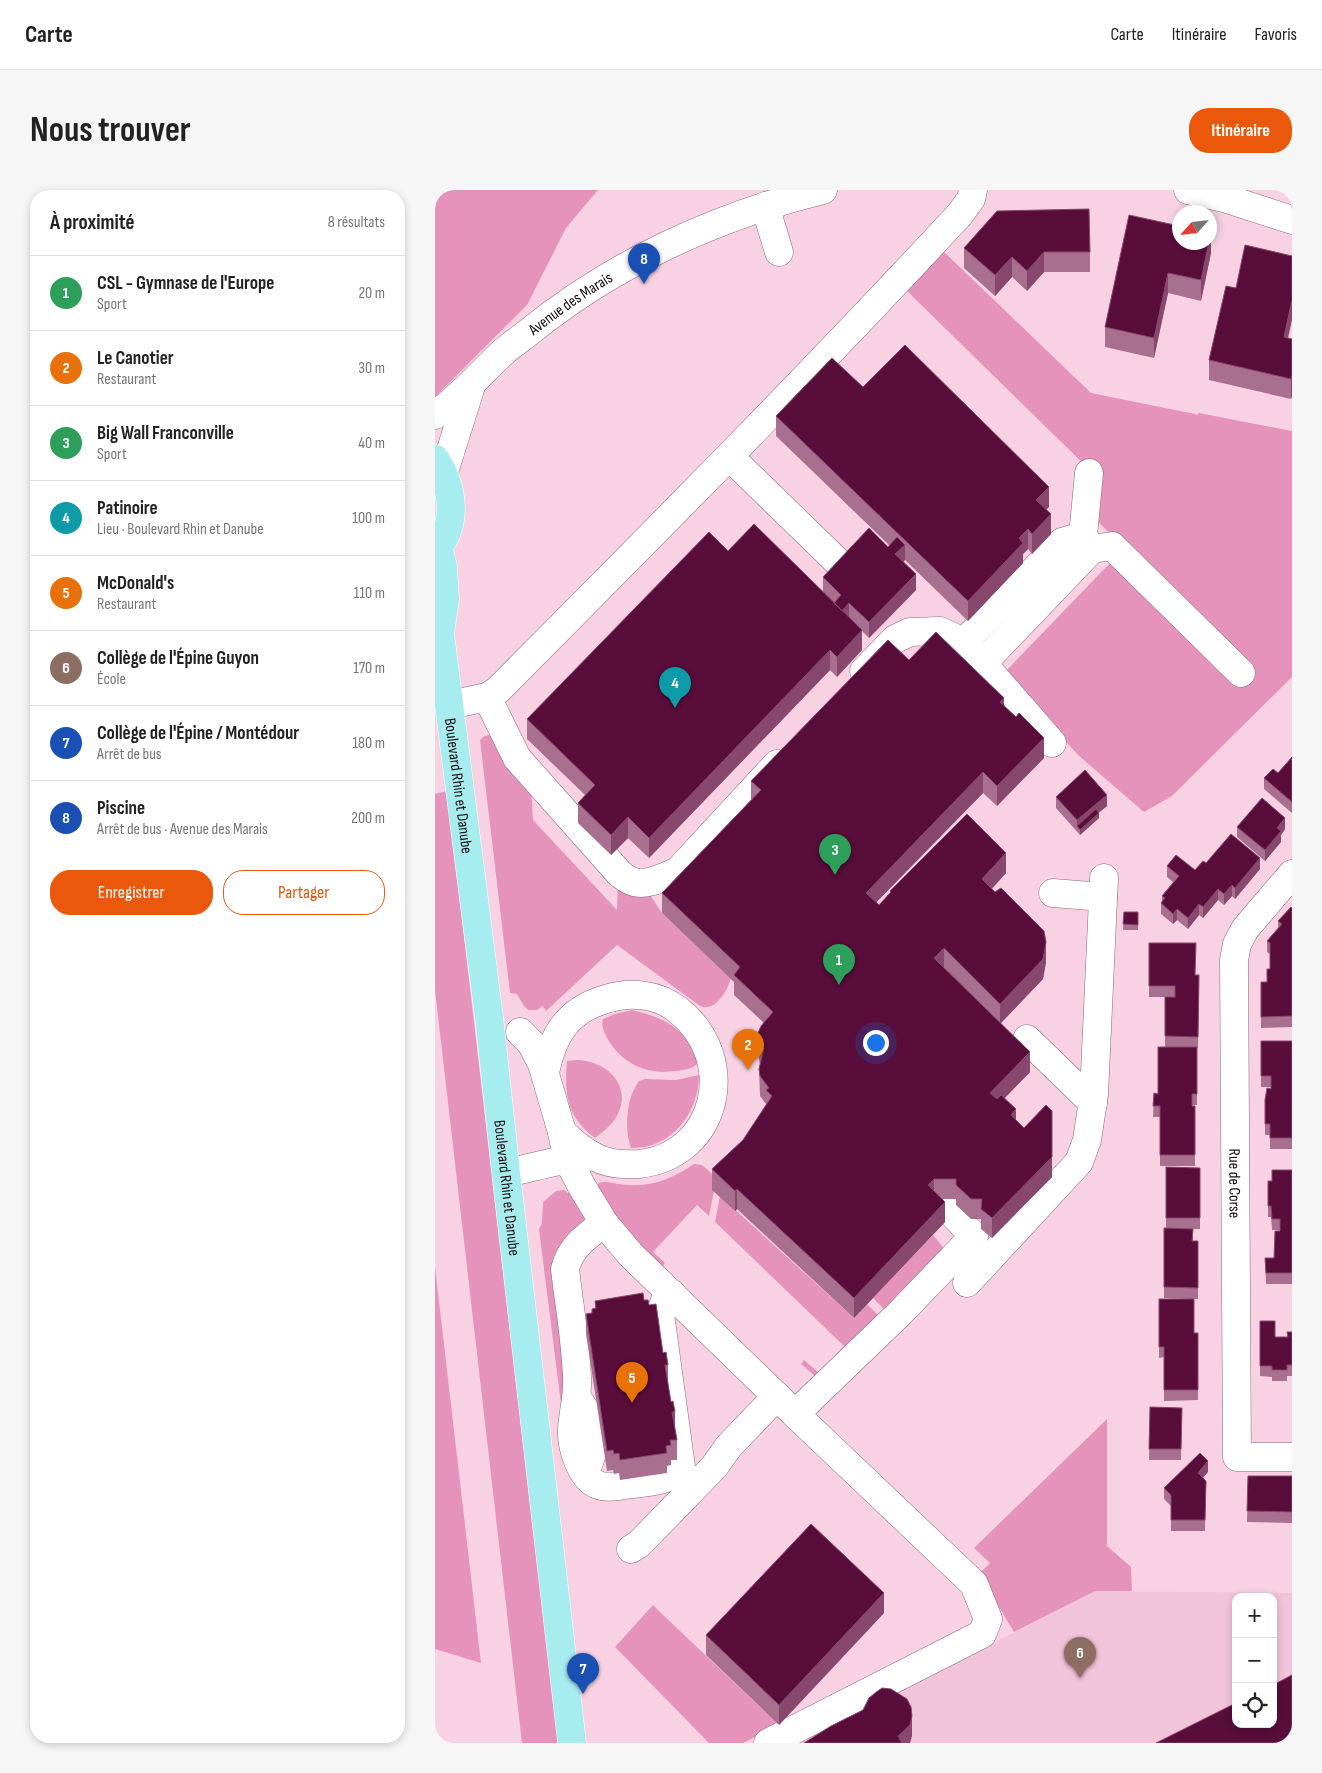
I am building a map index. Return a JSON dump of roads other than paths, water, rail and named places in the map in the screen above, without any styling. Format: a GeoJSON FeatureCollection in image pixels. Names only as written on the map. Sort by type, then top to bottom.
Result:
{"type":"FeatureCollection","features":[{"type":"Feature","properties":{"kind":"main road"},"geometry":{"type":"LineString","coordinates":[[437,549],[447,529],[452,510],[450,490],[439,465]]}},
{"type":"Feature","properties":{"kind":"main road","name":"Boulevard Rhin et Danube"},"geometry":{"type":"LineString","coordinates":[[437,549],[443,567],[445,599],[437,631],[449,705],[489,1017],[572,1743]]}},
{"type":"Feature","properties":{"kind":"street","name":"Avenue des Marais"},"geometry":{"type":"LineString","coordinates":[[435,415],[471,384],[499,356],[594,285],[691,234],[765,206],[823,190]]}},
{"type":"Feature","properties":{"kind":"street"},"geometry":{"type":"LineString","coordinates":[[449,705],[487,697],[499,690],[711,476],[795,386],[846,337],[960,214],[971,199],[973,190]]}},
{"type":"Feature","properties":{"kind":"street"},"geometry":{"type":"LineString","coordinates":[[1189,190],[1224,198],[1292,220]]}},
{"type":"Feature","properties":{"kind":"street"},"geometry":{"type":"LineString","coordinates":[[765,206],[779,252]]}},
{"type":"Feature","properties":{"kind":"street","name":"Avenue des Marais"},"geometry":{"type":"LineString","coordinates":[[439,465],[471,384]]}},
{"type":"Feature","properties":{"kind":"street"},"geometry":{"type":"LineString","coordinates":[[736,464],[845,569]]}},
{"type":"Feature","properties":{"kind":"street"},"geometry":{"type":"LineString","coordinates":[[983,664],[1088,542],[1089,473]]}},
{"type":"Feature","properties":{"kind":"street"},"geometry":{"type":"LineString","coordinates":[[963,643],[1062,542],[1088,542],[1112,546],[1241,673]]}},
{"type":"Feature","properties":{"kind":"street"},"geometry":{"type":"LineString","coordinates":[[847,689],[895,639],[910,632],[940,631],[963,643],[1052,743]]}},
{"type":"Feature","properties":{"kind":"street"},"geometry":{"type":"LineString","coordinates":[[487,697],[517,758],[620,874],[635,882],[646,882],[662,878],[678,871],[794,746]]}},
{"type":"Feature","properties":{"kind":"street","name":"Rue de Corse"},"geometry":{"type":"LineString","coordinates":[[1292,874],[1245,929],[1237,944],[1234,960],[1237,1457],[1292,1456]]}},
{"type":"Feature","properties":{"kind":"street"},"geometry":{"type":"LineString","coordinates":[[967,1283],[1079,1162],[1087,1140],[1093,1103],[1103,888],[1053,893]]}},
{"type":"Feature","properties":{"kind":"street"},"geometry":{"type":"LineString","coordinates":[[545,1072],[549,1051],[560,1030],[577,1012],[592,1003],[618,995],[638,995],[656,999],[674,1007],[689,1018],[701,1034],[709,1051],[713,1068],[714,1085],[712,1100],[699,1129],[676,1151],[647,1163],[632,1165],[616,1164],[596,1158],[577,1147],[562,1132]]}},
{"type":"Feature","properties":{"kind":"street"},"geometry":{"type":"LineString","coordinates":[[489,1017],[509,1028],[534,1036],[547,1036],[560,1030]]}},
{"type":"Feature","properties":{"kind":"street"},"geometry":{"type":"LineString","coordinates":[[520,1032],[531,1043],[545,1072],[562,1132],[567,1158],[604,1224],[630,1254],[974,1584],[988,1619],[982,1634],[768,1743]]}},
{"type":"Feature","properties":{"kind":"street"},"geometry":{"type":"LineString","coordinates":[[1027,1039],[1093,1103]]}},
{"type":"Feature","properties":{"kind":"street"},"geometry":{"type":"LineString","coordinates":[[506,1173],[567,1158],[596,1158]]}},
{"type":"Feature","properties":{"kind":"street"},"geometry":{"type":"LineString","coordinates":[[631,1549],[639,1544],[714,1467],[729,1446],[786,1405],[901,1312],[975,1236],[949,1210]]}},
{"type":"Feature","properties":{"kind":"street"},"geometry":{"type":"LineString","coordinates":[[604,1224],[584,1239],[568,1256],[565,1269],[575,1355],[577,1398],[572,1429],[573,1447],[578,1462],[596,1485],[608,1487],[663,1480],[676,1473],[681,1467],[660,1314],[663,1304],[672,1294]]}},
{"type":"Feature","properties":{"kind":"place","name":"Piscine"},"geometry":{"type":"Point","coordinates":[644,284]}},
{"type":"Feature","properties":{"kind":"place","name":"Patinoire"},"geometry":{"type":"Point","coordinates":[675,708]}},
{"type":"Feature","properties":{"kind":"place","name":"Big Wall Franconville"},"geometry":{"type":"Point","coordinates":[835,875]}},
{"type":"Feature","properties":{"kind":"place","name":"CSL - Gymnase de l'Europe"},"geometry":{"type":"Point","coordinates":[839,985]}},
{"type":"Feature","properties":{"kind":"place","name":"Le Canotier"},"geometry":{"type":"Point","coordinates":[748,1070]}},
{"type":"Feature","properties":{"kind":"place","name":"McDonald's"},"geometry":{"type":"Point","coordinates":[632,1403]}},
{"type":"Feature","properties":{"kind":"place","name":"Collège de l'Épine Guyon"},"geometry":{"type":"Point","coordinates":[1080,1678]}},
{"type":"Feature","properties":{"kind":"place","name":"Collège de l'Épine / Montédour"},"geometry":{"type":"Point","coordinates":[583,1694]}}]}
